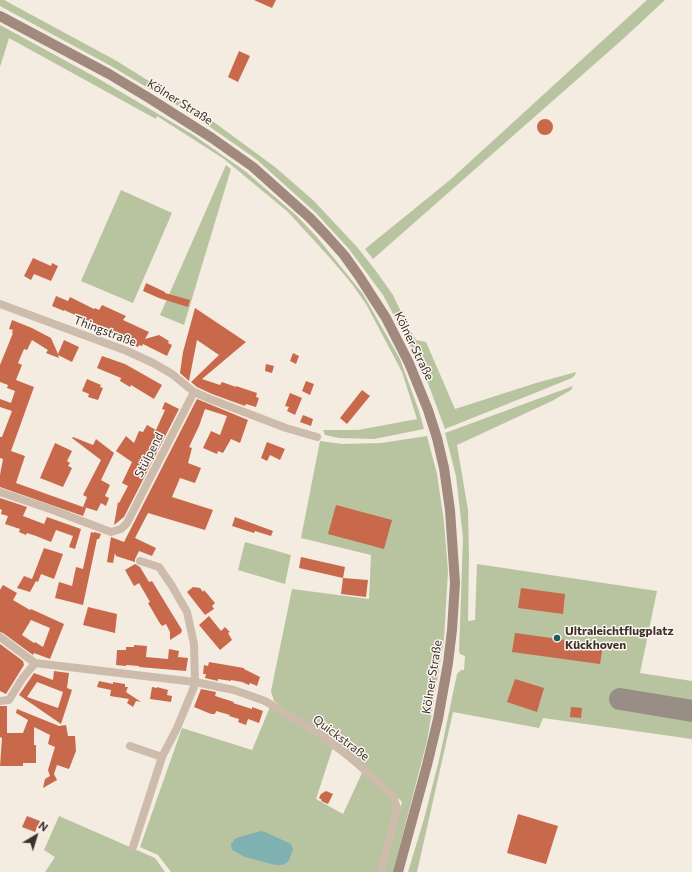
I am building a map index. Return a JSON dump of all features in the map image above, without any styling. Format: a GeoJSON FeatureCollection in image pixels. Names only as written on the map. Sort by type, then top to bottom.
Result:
{"type":"FeatureCollection","features":[{"type":"Feature","properties":{"kind":"main road","name":"Kölner Straße"},"geometry":{"type":"LineString","coordinates":[[0,16],[109,74],[149,98],[222,145],[268,180],[310,218],[344,255],[386,318],[410,363],[428,410],[437,438],[444,468],[450,510],[455,583],[448,663],[438,719],[398,872]]}},
{"type":"Feature","properties":{"kind":"street","name":"Thingstraße"},"geometry":{"type":"LineString","coordinates":[[0,304],[127,351],[172,374],[194,392]]}},
{"type":"Feature","properties":{"kind":"street"},"geometry":{"type":"LineString","coordinates":[[194,392],[286,428],[317,437]]}},
{"type":"Feature","properties":{"kind":"street","name":"Stülpend"},"geometry":{"type":"LineString","coordinates":[[0,492],[111,532],[121,529],[127,523],[194,392]]}},
{"type":"Feature","properties":{"kind":"street"},"geometry":{"type":"LineString","coordinates":[[133,847],[162,757],[177,728],[195,682],[194,644],[187,612],[159,567],[140,561]]}},
{"type":"Feature","properties":{"kind":"street"},"geometry":{"type":"LineString","coordinates":[[0,637],[35,663],[22,679],[9,700],[0,701]]}},
{"type":"Feature","properties":{"kind":"street","name":"Quickstraße"},"geometry":{"type":"LineString","coordinates":[[35,663],[195,682],[234,690],[265,701],[334,744],[392,796],[397,808],[396,815],[381,872]]}},
{"type":"Feature","properties":{"kind":"street"},"geometry":{"type":"LineString","coordinates":[[130,746],[162,757]]}},
{"type":"Feature","properties":{"kind":"green space"},"geometry":{"type":"Polygon","coordinates":[[[0,0],[4,0],[115,60],[207,117],[275,167],[314,201],[357,247],[376,271],[393,295],[409,329],[416,340],[426,342],[455,409],[576,372],[575,375],[572,378],[445,429],[423,370],[383,295],[349,249],[316,213],[256,159],[190,113],[111,66],[0,6],[0,0]]]}},
{"type":"Feature","properties":{"kind":"green space"},"geometry":{"type":"Polygon","coordinates":[[[647,0],[665,0],[623,39],[373,259],[365,249],[450,180],[647,0]]]}},
{"type":"Feature","properties":{"kind":"green space"},"geometry":{"type":"Polygon","coordinates":[[[0,25],[99,79],[192,134],[245,171],[297,216],[316,236],[363,294],[400,359],[424,429],[374,439],[339,438],[325,435],[323,430],[358,430],[417,419],[402,372],[366,304],[352,284],[288,212],[224,159],[157,116],[156,119],[9,38],[0,67],[0,25]]]}},
{"type":"Feature","properties":{"kind":"green space"},"geometry":{"type":"Polygon","coordinates":[[[226,165],[231,169],[184,325],[160,315],[226,165]]]}},
{"type":"Feature","properties":{"kind":"green space"},"geometry":{"type":"Polygon","coordinates":[[[121,190],[172,213],[133,303],[81,281],[121,190]]]}},
{"type":"Feature","properties":{"kind":"green space","name":"Ultraleichtflugplatz Kückhoven"},"geometry":{"type":"Polygon","coordinates":[[[573,386],[571,390],[552,401],[457,445],[468,510],[468,621],[475,620],[477,564],[657,591],[640,673],[692,681],[692,739],[543,718],[539,728],[453,712],[417,872],[408,872],[424,819],[439,760],[457,674],[461,670],[464,670],[465,656],[459,652],[463,538],[456,476],[445,433],[573,386]]]}},
{"type":"Feature","properties":{"kind":"green space"},"geometry":{"type":"Polygon","coordinates":[[[427,436],[437,474],[444,522],[448,571],[444,639],[427,741],[393,872],[383,872],[402,802],[382,782],[274,701],[271,691],[292,589],[369,599],[371,555],[301,538],[320,441],[342,444],[381,443],[427,436]]]}},
{"type":"Feature","properties":{"kind":"green space"},"geometry":{"type":"Polygon","coordinates":[[[245,542],[291,555],[285,584],[238,570],[245,542]]]}},
{"type":"Feature","properties":{"kind":"green space"},"geometry":{"type":"Polygon","coordinates":[[[270,707],[333,747],[316,799],[343,814],[362,773],[390,797],[394,813],[378,872],[171,872],[158,855],[140,847],[182,728],[252,750],[270,707]]]}},
{"type":"Feature","properties":{"kind":"green space"},"geometry":{"type":"Polygon","coordinates":[[[59,816],[155,858],[165,872],[45,872],[55,857],[44,850],[59,816]]]}},
{"type":"Feature","properties":{"kind":"water"},"geometry":{"type":"Polygon","coordinates":[[[261,831],[291,844],[293,850],[288,862],[282,865],[275,865],[245,857],[232,850],[231,844],[236,838],[261,831]]]}},
{"type":"Feature","properties":{"kind":"building"},"geometry":{"type":"Polygon","coordinates":[[[254,0],[276,0],[272,8],[254,0]]]}},
{"type":"Feature","properties":{"kind":"building"},"geometry":{"type":"Polygon","coordinates":[[[239,51],[250,56],[238,82],[228,77],[239,51]]]}},
{"type":"Feature","properties":{"kind":"building"},"geometry":{"type":"Polygon","coordinates":[[[545,119],[551,121],[553,127],[551,133],[545,135],[539,133],[537,127],[539,121],[545,119]]]}},
{"type":"Feature","properties":{"kind":"building"},"geometry":{"type":"Polygon","coordinates":[[[33,258],[51,266],[52,263],[58,266],[51,281],[34,274],[31,280],[24,276],[33,258]]]}},
{"type":"Feature","properties":{"kind":"building"},"geometry":{"type":"Polygon","coordinates":[[[146,283],[165,293],[190,300],[188,307],[159,298],[143,291],[146,283]]]}},
{"type":"Feature","properties":{"kind":"building"},"geometry":{"type":"Polygon","coordinates":[[[56,296],[68,301],[70,297],[99,310],[102,305],[126,316],[123,320],[149,332],[145,339],[159,335],[169,341],[168,343],[172,345],[167,356],[143,344],[142,346],[139,345],[138,347],[123,341],[124,338],[121,337],[121,335],[52,306],[56,296]]]}},
{"type":"Feature","properties":{"kind":"building"},"geometry":{"type":"Polygon","coordinates":[[[195,308],[246,342],[202,379],[220,385],[222,382],[257,393],[256,397],[259,398],[256,407],[246,404],[245,406],[212,394],[197,387],[191,382],[219,355],[197,340],[189,381],[180,373],[183,352],[195,308]]]}},
{"type":"Feature","properties":{"kind":"building"},"geometry":{"type":"Polygon","coordinates":[[[12,320],[51,338],[58,354],[64,340],[79,347],[72,362],[58,355],[59,358],[46,353],[48,350],[32,340],[27,350],[24,349],[18,363],[22,365],[16,380],[34,387],[11,451],[25,456],[16,483],[83,507],[87,497],[83,495],[101,460],[72,438],[73,437],[93,445],[96,439],[114,453],[101,480],[110,485],[105,496],[109,498],[106,506],[101,503],[97,511],[84,507],[86,508],[83,516],[0,487],[0,475],[3,459],[0,458],[0,437],[2,437],[12,411],[0,407],[0,399],[11,403],[15,391],[7,388],[8,385],[0,382],[0,365],[13,333],[13,330],[9,329],[12,320]]]}},
{"type":"Feature","properties":{"kind":"building"},"geometry":{"type":"Polygon","coordinates":[[[293,353],[299,356],[296,364],[290,361],[293,353]]]}},
{"type":"Feature","properties":{"kind":"building"},"geometry":{"type":"Polygon","coordinates":[[[102,356],[125,364],[162,385],[154,399],[131,385],[130,387],[120,381],[121,378],[97,368],[102,356]]]}},
{"type":"Feature","properties":{"kind":"building"},"geometry":{"type":"Polygon","coordinates":[[[266,364],[274,366],[272,373],[265,371],[266,364]]]}},
{"type":"Feature","properties":{"kind":"building"},"geometry":{"type":"Polygon","coordinates":[[[87,379],[101,385],[100,387],[103,388],[98,400],[88,397],[89,394],[82,391],[87,379]]]}},
{"type":"Feature","properties":{"kind":"building"},"geometry":{"type":"Polygon","coordinates":[[[306,381],[314,384],[310,395],[302,391],[306,381]]]}},
{"type":"Feature","properties":{"kind":"building"},"geometry":{"type":"Polygon","coordinates":[[[362,390],[370,396],[347,424],[340,418],[362,390]]]}},
{"type":"Feature","properties":{"kind":"building"},"geometry":{"type":"Polygon","coordinates":[[[290,393],[302,398],[295,415],[287,411],[289,407],[285,406],[290,393]]]}},
{"type":"Feature","properties":{"kind":"building"},"geometry":{"type":"Polygon","coordinates":[[[197,399],[248,420],[240,443],[231,439],[223,453],[218,451],[217,454],[203,448],[211,431],[220,435],[227,416],[205,409],[189,447],[192,448],[188,463],[201,468],[195,483],[180,478],[172,497],[213,510],[205,530],[148,513],[135,538],[156,548],[152,556],[139,551],[135,562],[116,556],[115,553],[113,563],[107,562],[111,537],[124,542],[197,399]]]}},
{"type":"Feature","properties":{"kind":"building"},"geometry":{"type":"Polygon","coordinates":[[[165,402],[179,409],[124,517],[114,525],[118,502],[119,503],[128,486],[122,483],[132,462],[116,451],[126,436],[134,443],[139,431],[143,432],[147,425],[156,430],[165,410],[162,409],[165,402]]]}},
{"type":"Feature","properties":{"kind":"building"},"geometry":{"type":"Polygon","coordinates":[[[303,415],[313,419],[311,426],[300,422],[303,415]]]}},
{"type":"Feature","properties":{"kind":"building"},"geometry":{"type":"Polygon","coordinates":[[[267,442],[285,449],[280,460],[270,455],[267,461],[261,458],[267,442]]]}},
{"type":"Feature","properties":{"kind":"building"},"geometry":{"type":"Polygon","coordinates":[[[55,443],[72,451],[67,461],[70,463],[68,466],[72,468],[63,487],[40,478],[55,443]]]}},
{"type":"Feature","properties":{"kind":"building"},"geometry":{"type":"Polygon","coordinates":[[[0,498],[27,507],[23,516],[44,524],[47,517],[81,529],[75,549],[69,547],[73,536],[56,530],[51,542],[27,533],[26,535],[19,532],[20,529],[5,524],[8,516],[1,514],[2,510],[0,509],[0,498]]]}},
{"type":"Feature","properties":{"kind":"building"},"geometry":{"type":"Polygon","coordinates":[[[336,505],[392,520],[384,549],[328,534],[336,505]]]}},
{"type":"Feature","properties":{"kind":"building"},"geometry":{"type":"Polygon","coordinates":[[[235,517],[273,531],[271,536],[255,531],[254,533],[232,526],[235,517]]]}},
{"type":"Feature","properties":{"kind":"building"},"geometry":{"type":"Polygon","coordinates":[[[91,532],[101,534],[99,539],[97,539],[83,605],[55,598],[59,582],[72,586],[76,567],[83,569],[91,532]]]}},
{"type":"Feature","properties":{"kind":"building"},"geometry":{"type":"Polygon","coordinates":[[[44,548],[63,554],[54,579],[41,574],[38,582],[36,581],[30,592],[17,588],[24,576],[32,579],[44,548]]]}},
{"type":"Feature","properties":{"kind":"building"},"geometry":{"type":"Polygon","coordinates":[[[301,557],[345,567],[343,578],[299,568],[301,557]]]}},
{"type":"Feature","properties":{"kind":"building"},"geometry":{"type":"Polygon","coordinates":[[[135,564],[140,567],[149,582],[152,581],[182,630],[181,633],[170,640],[170,632],[166,624],[162,626],[148,603],[150,602],[139,583],[134,586],[125,570],[135,564]]]}},
{"type":"Feature","properties":{"kind":"building"},"geometry":{"type":"Polygon","coordinates":[[[343,578],[368,580],[366,597],[341,594],[343,578]]]}},
{"type":"Feature","properties":{"kind":"building"},"geometry":{"type":"Polygon","coordinates":[[[3,585],[17,593],[13,600],[30,610],[31,609],[64,624],[50,659],[34,653],[33,655],[0,632],[0,590],[3,585]],[[31,620],[22,635],[43,647],[50,628],[31,620]]]}},
{"type":"Feature","properties":{"kind":"building"},"geometry":{"type":"Polygon","coordinates":[[[193,587],[200,588],[203,592],[204,590],[215,603],[212,606],[214,609],[205,615],[187,592],[193,587]]]}},
{"type":"Feature","properties":{"kind":"building"},"geometry":{"type":"Polygon","coordinates":[[[521,588],[565,594],[563,614],[518,608],[521,588]]]}},
{"type":"Feature","properties":{"kind":"building"},"geometry":{"type":"Polygon","coordinates":[[[88,607],[117,614],[115,633],[83,625],[88,607]]]}},
{"type":"Feature","properties":{"kind":"building"},"geometry":{"type":"Polygon","coordinates":[[[209,616],[221,631],[225,627],[230,632],[228,633],[232,640],[220,650],[199,625],[209,616]]]}},
{"type":"Feature","properties":{"kind":"building"},"geometry":{"type":"Polygon","coordinates":[[[515,633],[603,645],[600,664],[512,652],[515,633]]]}},
{"type":"Feature","properties":{"kind":"building"},"geometry":{"type":"Polygon","coordinates":[[[0,644],[23,661],[24,665],[6,694],[0,691],[0,644]]]}},
{"type":"Feature","properties":{"kind":"building"},"geometry":{"type":"Polygon","coordinates":[[[134,645],[147,646],[146,657],[168,659],[169,649],[179,651],[178,657],[188,658],[186,671],[116,665],[117,650],[126,650],[126,647],[134,647],[134,645]]]}},
{"type":"Feature","properties":{"kind":"building"},"geometry":{"type":"Polygon","coordinates":[[[209,662],[244,668],[260,677],[257,686],[250,683],[249,685],[231,680],[218,679],[218,681],[205,678],[206,674],[203,674],[204,665],[208,666],[209,662]]]}},
{"type":"Feature","properties":{"kind":"building"},"geometry":{"type":"Polygon","coordinates":[[[54,671],[69,673],[67,688],[72,690],[61,724],[19,695],[34,673],[53,680],[54,671]],[[37,682],[27,697],[58,708],[63,692],[37,682]]]}},
{"type":"Feature","properties":{"kind":"building"},"geometry":{"type":"Polygon","coordinates":[[[515,679],[544,688],[537,712],[507,702],[515,679]]]}},
{"type":"Feature","properties":{"kind":"building"},"geometry":{"type":"Polygon","coordinates":[[[99,681],[113,684],[113,682],[125,684],[125,687],[128,687],[126,692],[141,702],[136,701],[133,707],[127,703],[129,699],[110,696],[111,690],[97,687],[99,681]]]}},
{"type":"Feature","properties":{"kind":"building"},"geometry":{"type":"Polygon","coordinates":[[[152,687],[168,690],[167,695],[172,696],[171,702],[150,699],[152,687]]]}},
{"type":"Feature","properties":{"kind":"building"},"geometry":{"type":"Polygon","coordinates":[[[201,689],[216,692],[215,696],[234,702],[233,703],[263,711],[259,723],[248,719],[246,725],[238,722],[239,719],[229,716],[230,715],[216,711],[215,714],[211,714],[194,707],[201,689]]]}},
{"type":"Feature","properties":{"kind":"building"},"geometry":{"type":"Polygon","coordinates":[[[0,706],[7,706],[7,733],[23,733],[28,720],[16,713],[17,709],[59,726],[66,725],[68,736],[75,736],[76,751],[69,769],[57,765],[54,774],[57,780],[43,788],[45,779],[50,776],[48,770],[55,747],[48,744],[50,735],[34,727],[36,763],[23,763],[23,766],[0,766],[2,738],[0,737],[0,706]]]}},
{"type":"Feature","properties":{"kind":"building"},"geometry":{"type":"Polygon","coordinates":[[[571,707],[582,708],[581,718],[570,717],[571,707]]]}},
{"type":"Feature","properties":{"kind":"building"},"geometry":{"type":"Polygon","coordinates":[[[326,791],[333,794],[328,804],[321,801],[322,800],[319,798],[321,794],[326,791]]]}},
{"type":"Feature","properties":{"kind":"building"},"geometry":{"type":"Polygon","coordinates":[[[518,814],[558,826],[546,864],[507,853],[518,814]]]}},
{"type":"Feature","properties":{"kind":"building"},"geometry":{"type":"Polygon","coordinates":[[[27,816],[40,821],[35,832],[22,827],[27,816]]]}},
{"type":"Feature","properties":{"kind":"taxiway"},"geometry":{"type":"LineString","coordinates":[[620,699],[692,711]]}},
{"type":"Feature","properties":{"kind":"place","name":"Ultraleichtflugplatz Kückhoven"},"geometry":{"type":"Point","coordinates":[557,638]}}]}
